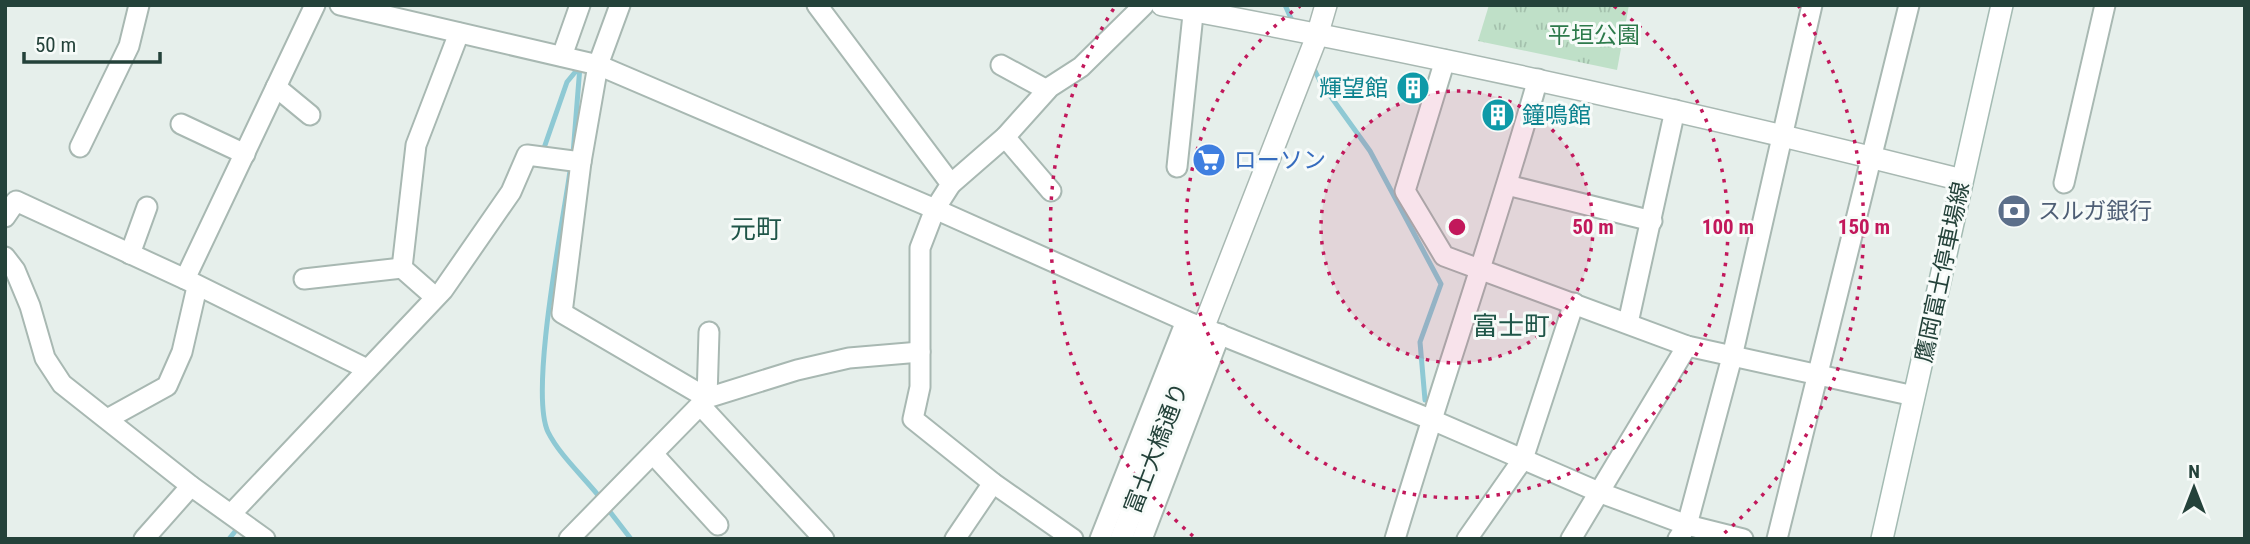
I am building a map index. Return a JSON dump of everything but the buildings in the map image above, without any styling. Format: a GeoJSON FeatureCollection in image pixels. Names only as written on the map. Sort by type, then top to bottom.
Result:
{"type":"FeatureCollection","features":[{"type":"Feature","properties":{"kind":"street"},"geometry":{"type":"LineString","coordinates":[[80,147],[129,46],[139,5]]}},
{"type":"Feature","properties":{"kind":"street"},"geometry":{"type":"LineString","coordinates":[[109,418],[167,387],[183,352],[191,283],[245,154],[315,5]]}},
{"type":"Feature","properties":{"kind":"street"},"geometry":{"type":"LineString","coordinates":[[340,5],[595,64],[1203,327],[1523,459],[1683,532],[1742,539]]}},
{"type":"Feature","properties":{"kind":"street"},"geometry":{"type":"LineString","coordinates":[[563,57],[580,5]]}},
{"type":"Feature","properties":{"kind":"street"},"geometry":{"type":"LineString","coordinates":[[620,5],[595,64],[562,313],[704,402],[824,539]]}},
{"type":"Feature","properties":{"kind":"street"},"geometry":{"type":"LineString","coordinates":[[817,5],[951,184]]}},
{"type":"Feature","properties":{"kind":"street"},"geometry":{"type":"LineString","coordinates":[[1073,539],[993,483],[913,419],[920,387],[920,248],[935,209],[951,184],[1006,137],[1047,90],[1081,67],[1144,5]]}},
{"type":"Feature","properties":{"kind":"street"},"geometry":{"type":"LineString","coordinates":[[1163,5],[1194,8],[1317,36],[1538,79],[1782,134],[1962,180]]}},
{"type":"Feature","properties":{"kind":"street","name":"富士大橋通り"},"geometry":{"type":"LineString","coordinates":[[1121,539],[1317,36],[1326,5]]}},
{"type":"Feature","properties":{"kind":"street"},"geometry":{"type":"LineString","coordinates":[[1683,532],[1732,357],[1812,5]]}},
{"type":"Feature","properties":{"kind":"street"},"geometry":{"type":"LineString","coordinates":[[1777,539],[1820,374],[1909,5]]}},
{"type":"Feature","properties":{"kind":"street","name":"鷹岡富士停車場線"},"geometry":{"type":"LineString","coordinates":[[1882,539],[2001,5]]}},
{"type":"Feature","properties":{"kind":"street"},"geometry":{"type":"LineString","coordinates":[[2064,183],[2105,5]]}},
{"type":"Feature","properties":{"kind":"street"},"geometry":{"type":"LineString","coordinates":[[1177,167],[1194,8]]}},
{"type":"Feature","properties":{"kind":"street"},"geometry":{"type":"LineString","coordinates":[[402,268],[416,145],[459,33]]}},
{"type":"Feature","properties":{"kind":"street"},"geometry":{"type":"LineString","coordinates":[[1445,60],[1405,191],[1444,256],[1688,345],[1914,396]]}},
{"type":"Feature","properties":{"kind":"street"},"geometry":{"type":"LineString","coordinates":[[1001,65],[1047,90]]}},
{"type":"Feature","properties":{"kind":"street"},"geometry":{"type":"LineString","coordinates":[[1395,539],[1430,419],[1481,268],[1538,79]]}},
{"type":"Feature","properties":{"kind":"street"},"geometry":{"type":"LineString","coordinates":[[276,87],[310,115]]}},
{"type":"Feature","properties":{"kind":"street"},"geometry":{"type":"LineString","coordinates":[[1628,323],[1675,110]]}},
{"type":"Feature","properties":{"kind":"street"},"geometry":{"type":"LineString","coordinates":[[181,124],[245,154]]}},
{"type":"Feature","properties":{"kind":"street"},"geometry":{"type":"LineString","coordinates":[[1006,137],[1051,191]]}},
{"type":"Feature","properties":{"kind":"street"},"geometry":{"type":"LineString","coordinates":[[5,257],[15,270],[30,306],[45,358],[62,384],[109,418],[191,486],[246,524],[367,369],[456,272],[511,192],[527,155],[581,162]]}},
{"type":"Feature","properties":{"kind":"street"},"geometry":{"type":"LineString","coordinates":[[1507,185],[1652,221]]}},
{"type":"Feature","properties":{"kind":"street"},"geometry":{"type":"LineString","coordinates":[[5,218],[16,201],[367,369]]}},
{"type":"Feature","properties":{"kind":"street"},"geometry":{"type":"LineString","coordinates":[[130,254],[147,207]]}},
{"type":"Feature","properties":{"kind":"street"},"geometry":{"type":"LineString","coordinates":[[304,279],[402,268],[435,297]]}},
{"type":"Feature","properties":{"kind":"street"},"geometry":{"type":"LineString","coordinates":[[1467,539],[1523,459],[1574,303]]}},
{"type":"Feature","properties":{"kind":"street"},"geometry":{"type":"LineString","coordinates":[[1100,539],[1203,327]]}},
{"type":"Feature","properties":{"kind":"street"},"geometry":{"type":"LineString","coordinates":[[1142,539],[1203,327]]}},
{"type":"Feature","properties":{"kind":"street"},"geometry":{"type":"LineString","coordinates":[[704,402],[709,332]]}},
{"type":"Feature","properties":{"kind":"street"},"geometry":{"type":"LineString","coordinates":[[1571,539],[1688,345]]}},
{"type":"Feature","properties":{"kind":"street"},"geometry":{"type":"LineString","coordinates":[[569,539],[704,402],[797,370],[849,358],[920,352]]}},
{"type":"Feature","properties":{"kind":"street"},"geometry":{"type":"LineString","coordinates":[[654,455],[718,525]]}},
{"type":"Feature","properties":{"kind":"street"},"geometry":{"type":"LineString","coordinates":[[955,539],[993,483]]}},
{"type":"Feature","properties":{"kind":"street"},"geometry":{"type":"LineString","coordinates":[[144,539],[191,486]]}},
{"type":"Feature","properties":{"kind":"street"},"geometry":{"type":"LineString","coordinates":[[831,539],[839,539]]}},
{"type":"Feature","properties":{"kind":"green space","name":"平垣公園"},"geometry":{"type":"Polygon","coordinates":[[[1489,5],[1629,5],[1617,70],[1478,41],[1489,5]]]}},
{"type":"Feature","properties":{"kind":"waterway"},"geometry":{"type":"LineString","coordinates":[[1285,5],[1294,25]]}},
{"type":"Feature","properties":{"kind":"waterway"},"geometry":{"type":"LineString","coordinates":[[544,148],[567,82],[581,65]]}},
{"type":"Feature","properties":{"kind":"waterway"},"geometry":{"type":"LineString","coordinates":[[1312,65],[1321,83],[1370,151],[1441,284],[1420,342],[1425,400]]}},
{"type":"Feature","properties":{"kind":"waterway"},"geometry":{"type":"LineString","coordinates":[[573,154],[580,66]]}},
{"type":"Feature","properties":{"kind":"waterway"},"geometry":{"type":"LineString","coordinates":[[570,171],[549,306],[542,382],[543,411],[553,441],[602,500]]}},
{"type":"Feature","properties":{"kind":"waterway"},"geometry":{"type":"LineString","coordinates":[[607,508],[631,539]]}},
{"type":"Feature","properties":{"kind":"waterway"},"geometry":{"type":"LineString","coordinates":[[229,539],[237,529]]}},
{"type":"Feature","properties":{"kind":"place","name":"輝望館"},"geometry":{"type":"Point","coordinates":[1413,88]}},
{"type":"Feature","properties":{"kind":"place","name":"鐘鳴館"},"geometry":{"type":"Point","coordinates":[1498,115]}},
{"type":"Feature","properties":{"kind":"place","name":"ローソン"},"geometry":{"type":"Point","coordinates":[1209,160]}},
{"type":"Feature","properties":{"kind":"place","name":"スルガ銀行"},"geometry":{"type":"Point","coordinates":[2014,211]}},
{"type":"Feature","properties":{"kind":"district","name":"元町"},"geometry":{"type":"Point","coordinates":[756,229]}},
{"type":"Feature","properties":{"kind":"district","name":"富士町"},"geometry":{"type":"Point","coordinates":[1511,326]}}]}
